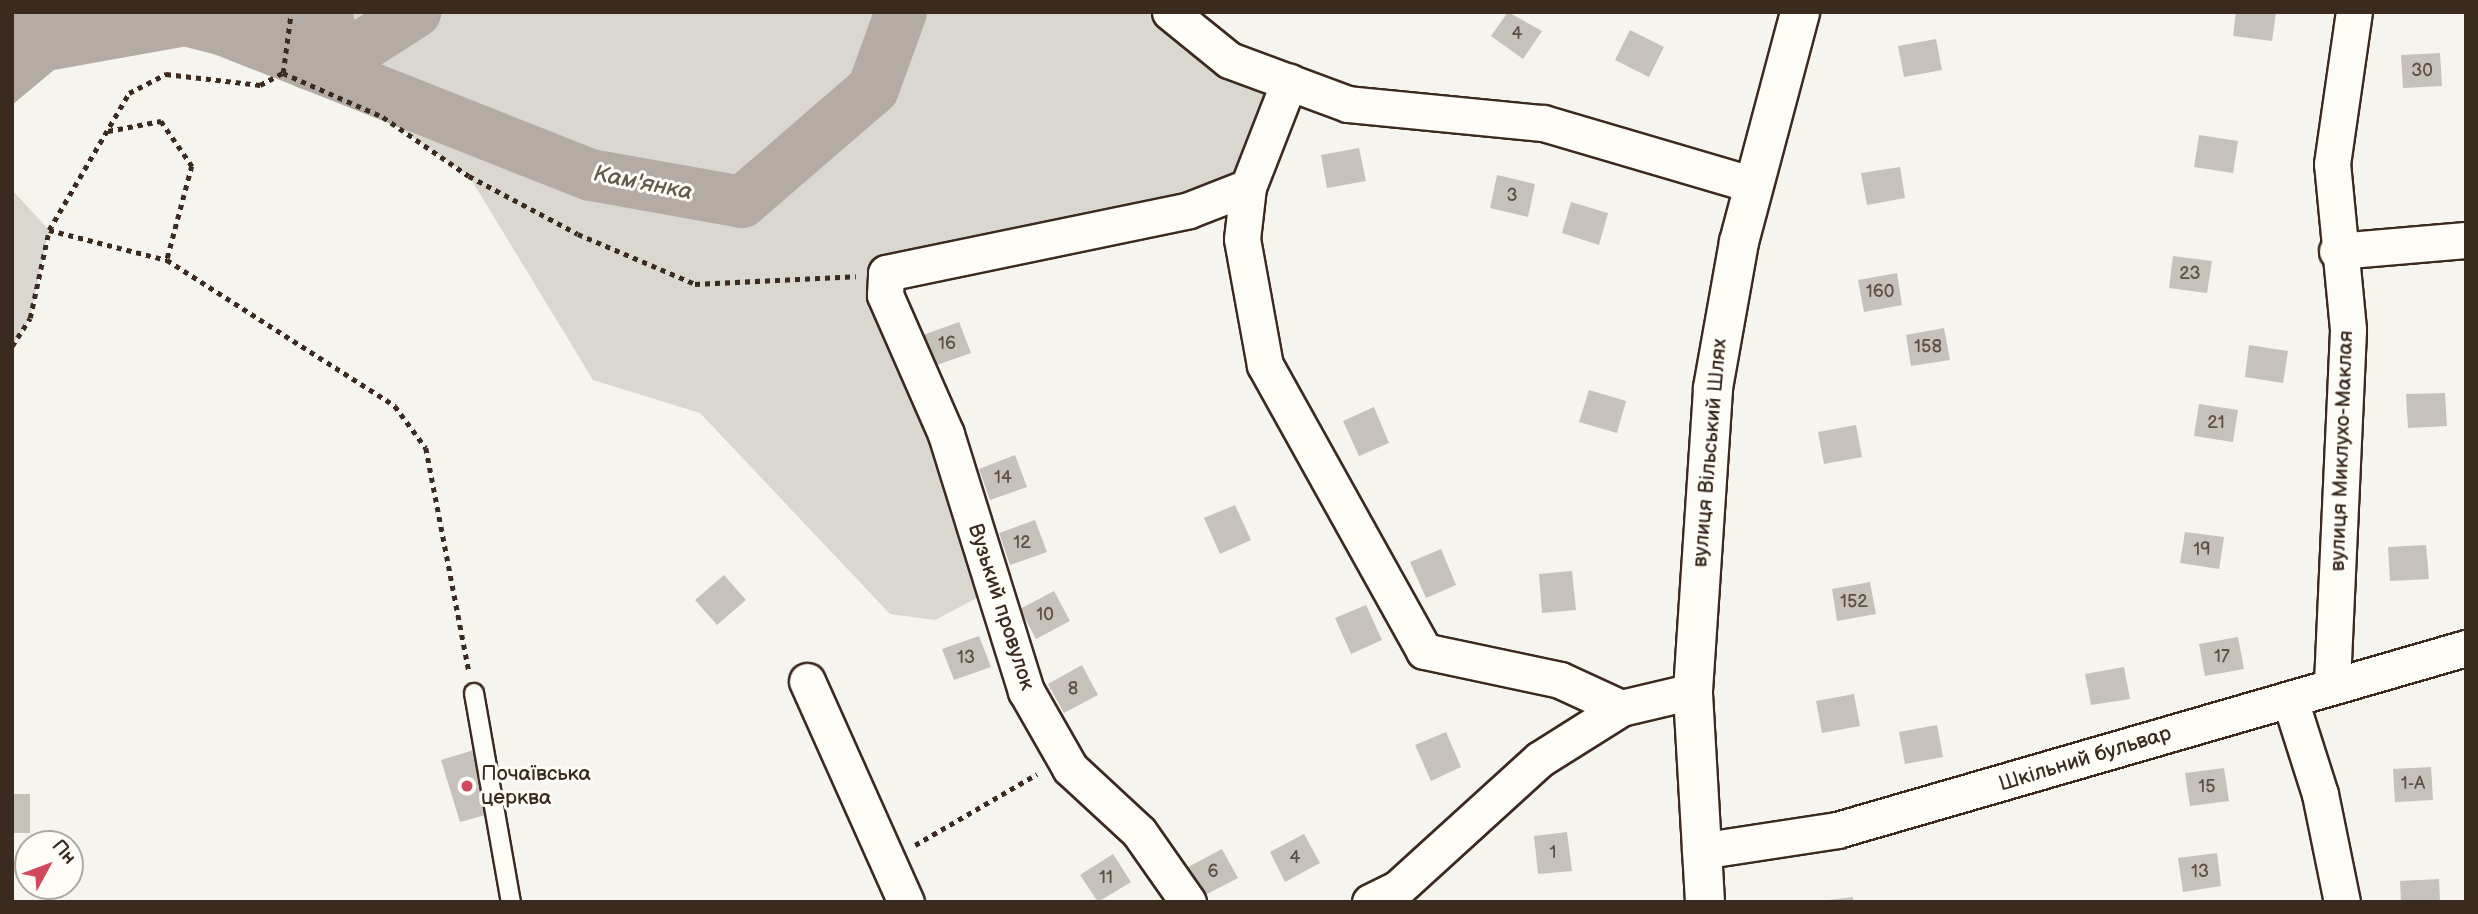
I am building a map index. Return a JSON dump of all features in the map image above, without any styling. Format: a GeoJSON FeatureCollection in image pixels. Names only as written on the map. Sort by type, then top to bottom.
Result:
{"type":"FeatureCollection","features":[{"type":"Feature","properties":{"kind":"street"},"geometry":{"type":"LineString","coordinates":[[1170,12],[1229,60],[1348,104],[1543,123],[1754,186]]}},
{"type":"Feature","properties":{"kind":"street","name":"вулиця Вільський Шлях"},"geometry":{"type":"LineString","coordinates":[[1705,902],[1693,691],[1713,388],[1754,186],[1800,12]]}},
{"type":"Feature","properties":{"kind":"street","name":"вулиця Миклухо-Маклая"},"geometry":{"type":"LineString","coordinates":[[2332,683],[2348,329],[2337,251],[2332,164],[2354,12]]}},
{"type":"Feature","properties":{"kind":"street"},"geometry":{"type":"LineString","coordinates":[[1289,82],[1248,187],[1242,239],[1265,365],[1424,651],[1560,680],[1621,708]]}},
{"type":"Feature","properties":{"kind":"street"},"geometry":{"type":"LineString","coordinates":[[886,273],[1189,210],[1248,187]]}},
{"type":"Feature","properties":{"kind":"street"},"geometry":{"type":"LineString","coordinates":[[2337,251],[2466,240]]}},
{"type":"Feature","properties":{"kind":"street","name":"Вузький провулок"},"geometry":{"type":"LineString","coordinates":[[886,273],[885,295],[946,434],[1026,691],[1065,758],[1139,832],[1188,902]]}},
{"type":"Feature","properties":{"kind":"street","name":"Шкільний бульвар"},"geometry":{"type":"LineString","coordinates":[[1700,851],[1837,830],[2290,700],[2332,683],[2466,648]]}},
{"type":"Feature","properties":{"kind":"street"},"geometry":{"type":"LineString","coordinates":[[807,681],[906,902]]}},
{"type":"Feature","properties":{"kind":"street"},"geometry":{"type":"LineString","coordinates":[[1370,902],[1397,889],[1539,759],[1621,708],[1693,691]]}},
{"type":"Feature","properties":{"kind":"street"},"geometry":{"type":"LineString","coordinates":[[2290,700],[2320,794],[2342,902]]}},
{"type":"Feature","properties":{"kind":"lane"},"geometry":{"type":"LineString","coordinates":[[474,692],[511,902]]}},
{"type":"Feature","properties":{"kind":"path"},"geometry":{"type":"LineString","coordinates":[[283,73],[290,12]]}},
{"type":"Feature","properties":{"kind":"path"},"geometry":{"type":"LineString","coordinates":[[12,346],[30,318],[49,230],[129,93],[166,74],[260,85],[283,73]]}},
{"type":"Feature","properties":{"kind":"path"},"geometry":{"type":"LineString","coordinates":[[283,73],[383,117],[468,176],[578,234],[695,284],[886,273]]}},
{"type":"Feature","properties":{"kind":"path"},"geometry":{"type":"LineString","coordinates":[[107,131],[161,121],[192,166],[167,260]]}},
{"type":"Feature","properties":{"kind":"path"},"geometry":{"type":"LineString","coordinates":[[49,230],[167,260],[395,406],[426,448],[474,692]]}},
{"type":"Feature","properties":{"kind":"path"},"geometry":{"type":"LineString","coordinates":[[888,861],[1065,758]]}},
{"type":"Feature","properties":{"kind":"shaded area"},"geometry":{"type":"Polygon","coordinates":[[[12,12],[353,12],[362,69],[357,97],[273,59],[210,42],[54,70],[12,105],[12,12]]]}},
{"type":"Feature","properties":{"kind":"shaded area"},"geometry":{"type":"Polygon","coordinates":[[[154,12],[1170,12],[1289,82],[1248,187],[886,273],[994,589],[935,620],[890,614],[700,413],[593,380],[469,176],[383,117],[382,92],[286,49],[154,12]]]}},
{"type":"Feature","properties":{"kind":"shaded area"},"geometry":{"type":"Polygon","coordinates":[[[12,190],[49,230],[30,318],[12,346],[12,190]]]}},
{"type":"Feature","properties":{"kind":"building"},"geometry":{"type":"Polygon","coordinates":[[[1508,12],[1542,31],[1523,59],[1491,36],[1508,12]]]}},
{"type":"Feature","properties":{"kind":"building"},"geometry":{"type":"Polygon","coordinates":[[[2236,12],[2276,12],[2272,41],[2233,36],[2236,12]]]}},
{"type":"Feature","properties":{"kind":"building"},"geometry":{"type":"Polygon","coordinates":[[[1630,30],[1664,47],[1649,77],[1615,60],[1630,30]]]}},
{"type":"Feature","properties":{"kind":"building"},"geometry":{"type":"Polygon","coordinates":[[[1936,39],[1942,70],[1904,77],[1898,46],[1936,39]]]}},
{"type":"Feature","properties":{"kind":"building"},"geometry":{"type":"Polygon","coordinates":[[[2440,53],[2442,86],[2403,88],[2401,55],[2440,53]]]}},
{"type":"Feature","properties":{"kind":"building"},"geometry":{"type":"Polygon","coordinates":[[[2199,135],[2238,141],[2233,173],[2194,167],[2199,135]]]}},
{"type":"Feature","properties":{"kind":"building"},"geometry":{"type":"Polygon","coordinates":[[[1359,148],[1366,181],[1327,188],[1321,155],[1359,148]]]}},
{"type":"Feature","properties":{"kind":"building"},"geometry":{"type":"Polygon","coordinates":[[[1900,167],[1905,198],[1867,205],[1861,173],[1900,167]]]}},
{"type":"Feature","properties":{"kind":"building"},"geometry":{"type":"Polygon","coordinates":[[[1497,175],[1535,184],[1528,217],[1490,208],[1497,175]]]}},
{"type":"Feature","properties":{"kind":"building"},"geometry":{"type":"Polygon","coordinates":[[[1571,202],[1608,213],[1599,245],[1562,233],[1571,202]]]}},
{"type":"Feature","properties":{"kind":"building"},"geometry":{"type":"Polygon","coordinates":[[[2173,256],[2212,261],[2207,293],[2169,288],[2173,256]]]}},
{"type":"Feature","properties":{"kind":"building"},"geometry":{"type":"Polygon","coordinates":[[[1897,273],[1902,305],[1864,312],[1858,280],[1897,273]]]}},
{"type":"Feature","properties":{"kind":"building"},"geometry":{"type":"Polygon","coordinates":[[[959,322],[971,353],[934,366],[923,335],[959,322]]]}},
{"type":"Feature","properties":{"kind":"building"},"geometry":{"type":"Polygon","coordinates":[[[1944,328],[1950,360],[1911,366],[1906,335],[1944,328]]]}},
{"type":"Feature","properties":{"kind":"building"},"geometry":{"type":"Polygon","coordinates":[[[2249,345],[2288,351],[2283,383],[2245,377],[2249,345]]]}},
{"type":"Feature","properties":{"kind":"building"},"geometry":{"type":"Polygon","coordinates":[[[1589,390],[1626,401],[1617,433],[1579,422],[1589,390]]]}},
{"type":"Feature","properties":{"kind":"building"},"geometry":{"type":"Polygon","coordinates":[[[2445,393],[2447,426],[2408,428],[2406,394],[2445,393]]]}},
{"type":"Feature","properties":{"kind":"building"},"geometry":{"type":"Polygon","coordinates":[[[2199,404],[2238,410],[2233,442],[2194,436],[2199,404]]]}},
{"type":"Feature","properties":{"kind":"building"},"geometry":{"type":"Polygon","coordinates":[[[1374,407],[1389,443],[1359,456],[1343,421],[1374,407]]]}},
{"type":"Feature","properties":{"kind":"building"},"geometry":{"type":"Polygon","coordinates":[[[1856,425],[1862,457],[1824,464],[1818,432],[1856,425]]]}},
{"type":"Feature","properties":{"kind":"building"},"geometry":{"type":"Polygon","coordinates":[[[1015,455],[1027,487],[990,500],[979,469],[1015,455]]]}},
{"type":"Feature","properties":{"kind":"building"},"geometry":{"type":"Polygon","coordinates":[[[1235,505],[1251,540],[1220,554],[1204,518],[1235,505]]]}},
{"type":"Feature","properties":{"kind":"building"},"geometry":{"type":"Polygon","coordinates":[[[1035,520],[1047,552],[1010,565],[999,533],[1035,520]]]}},
{"type":"Feature","properties":{"kind":"building"},"geometry":{"type":"Polygon","coordinates":[[[2185,532],[2224,537],[2219,569],[2180,563],[2185,532]]]}},
{"type":"Feature","properties":{"kind":"building"},"geometry":{"type":"Polygon","coordinates":[[[2426,545],[2429,579],[2390,581],[2388,547],[2426,545]]]}},
{"type":"Feature","properties":{"kind":"building"},"geometry":{"type":"Polygon","coordinates":[[[1441,549],[1456,585],[1426,598],[1410,562],[1441,549]]]}},
{"type":"Feature","properties":{"kind":"building"},"geometry":{"type":"Polygon","coordinates":[[[1572,571],[1576,610],[1542,613],[1539,574],[1572,571]]]}},
{"type":"Feature","properties":{"kind":"building"},"geometry":{"type":"Polygon","coordinates":[[[724,575],[746,600],[717,625],[695,600],[724,575]]]}},
{"type":"Feature","properties":{"kind":"building"},"geometry":{"type":"Polygon","coordinates":[[[1870,582],[1876,614],[1837,621],[1832,589],[1870,582]]]}},
{"type":"Feature","properties":{"kind":"building"},"geometry":{"type":"Polygon","coordinates":[[[1054,591],[1070,621],[1036,639],[1020,609],[1054,591]]]}},
{"type":"Feature","properties":{"kind":"building"},"geometry":{"type":"Polygon","coordinates":[[[1366,605],[1382,640],[1351,654],[1335,618],[1366,605]]]}},
{"type":"Feature","properties":{"kind":"building"},"geometry":{"type":"Polygon","coordinates":[[[979,636],[991,667],[954,680],[942,649],[979,636]]]}},
{"type":"Feature","properties":{"kind":"building"},"geometry":{"type":"Polygon","coordinates":[[[2238,637],[2244,669],[2205,676],[2199,644],[2238,637]]]}},
{"type":"Feature","properties":{"kind":"building"},"geometry":{"type":"Polygon","coordinates":[[[1082,665],[1098,695],[1064,713],[1048,684],[1082,665]]]}},
{"type":"Feature","properties":{"kind":"building"},"geometry":{"type":"Polygon","coordinates":[[[2124,667],[2130,699],[2091,705],[2085,674],[2124,667]]]}},
{"type":"Feature","properties":{"kind":"building"},"geometry":{"type":"Polygon","coordinates":[[[1854,694],[1860,726],[1822,733],[1816,701],[1854,694]]]}},
{"type":"Feature","properties":{"kind":"building"},"geometry":{"type":"Polygon","coordinates":[[[1937,725],[1943,757],[1905,764],[1899,732],[1937,725]]]}},
{"type":"Feature","properties":{"kind":"building"},"geometry":{"type":"Polygon","coordinates":[[[1446,732],[1461,767],[1431,781],[1415,745],[1446,732]]]}},
{"type":"Feature","properties":{"kind":"building","name":"Почаївська церква"},"geometry":{"type":"Polygon","coordinates":[[[474,750],[493,813],[460,822],[441,760],[474,750]]]}},
{"type":"Feature","properties":{"kind":"building"},"geometry":{"type":"Polygon","coordinates":[[[2431,767],[2433,800],[2395,802],[2393,769],[2431,767]]]}},
{"type":"Feature","properties":{"kind":"building"},"geometry":{"type":"Polygon","coordinates":[[[2224,768],[2229,801],[2190,806],[2185,773],[2224,768]]]}},
{"type":"Feature","properties":{"kind":"building"},"geometry":{"type":"Polygon","coordinates":[[[12,794],[30,794],[30,830],[14,830],[12,833],[12,794]]]}},
{"type":"Feature","properties":{"kind":"building"},"geometry":{"type":"Polygon","coordinates":[[[1567,832],[1572,871],[1538,874],[1534,836],[1567,832]]]}},
{"type":"Feature","properties":{"kind":"building"},"geometry":{"type":"Polygon","coordinates":[[[1304,834],[1320,863],[1285,882],[1270,852],[1304,834]]]}},
{"type":"Feature","properties":{"kind":"building"},"geometry":{"type":"Polygon","coordinates":[[[1222,849],[1238,878],[1203,896],[1188,867],[1222,849]]]}},
{"type":"Feature","properties":{"kind":"building"},"geometry":{"type":"Polygon","coordinates":[[[2217,853],[2221,886],[2183,892],[2178,858],[2217,853]]]}},
{"type":"Feature","properties":{"kind":"building"},"geometry":{"type":"Polygon","coordinates":[[[1113,854],[1131,882],[1098,902],[1080,875],[1113,854]]]}},
{"type":"Feature","properties":{"kind":"building"},"geometry":{"type":"Polygon","coordinates":[[[2439,879],[2440,902],[2401,902],[2400,881],[2439,879]]]}},
{"type":"Feature","properties":{"kind":"building"},"geometry":{"type":"Polygon","coordinates":[[[1853,897],[1853,902],[1829,902],[1829,900],[1853,897]]]}},
{"type":"Feature","properties":{"kind":"waterway","name":"Кам'янка"},"geometry":{"type":"LineString","coordinates":[[154,12],[224,30],[591,175],[742,202],[873,89],[901,12]]}},
{"type":"Feature","properties":{"kind":"waterway","name":"Кам'янка"},"geometry":{"type":"LineString","coordinates":[[309,64],[359,48],[415,12]]}},
{"type":"Feature","properties":{"kind":"place","name":"Почаївська церква"},"geometry":{"type":"Point","coordinates":[467,786]}}]}
